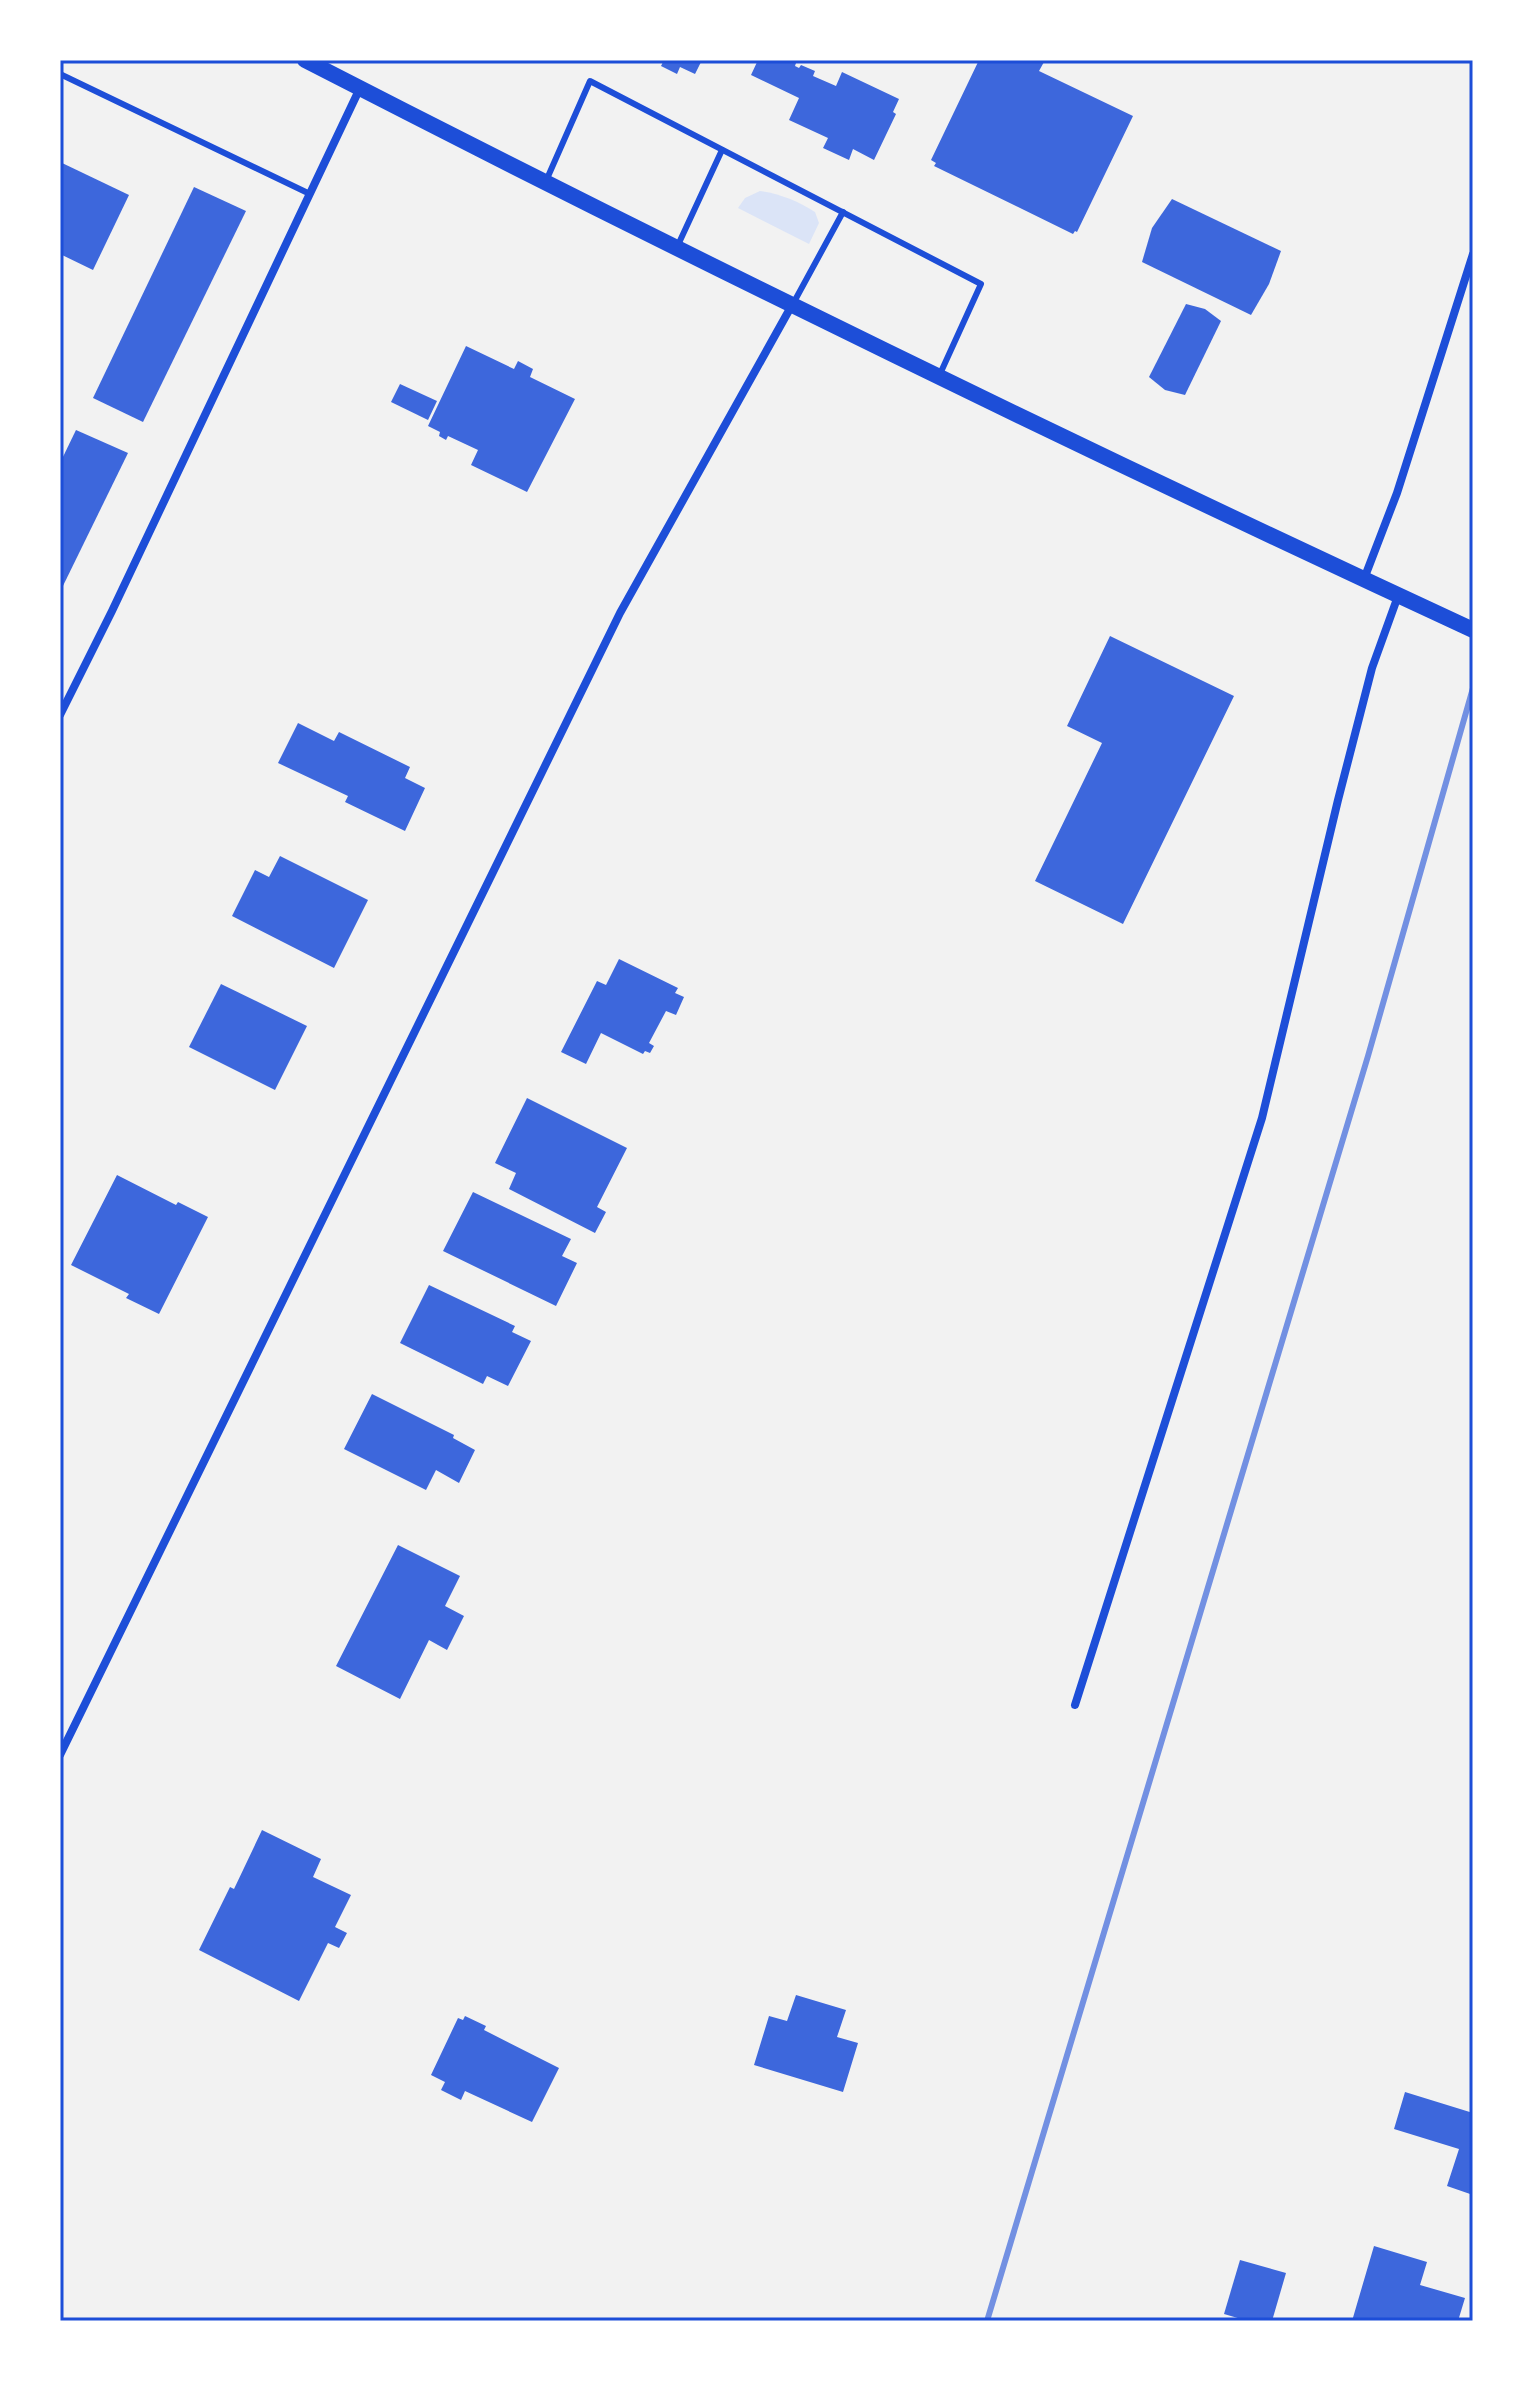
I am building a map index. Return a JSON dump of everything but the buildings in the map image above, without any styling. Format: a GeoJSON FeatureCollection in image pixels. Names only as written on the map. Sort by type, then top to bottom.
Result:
{"type":"FeatureCollection","features":[{"type":"Feature","properties":{"kind":"main road"},"geometry":{"type":"LineString","coordinates":[[305,60],[676,249],[938,377],[1473,630]]}},
{"type":"Feature","properties":{"kind":"street"},"geometry":{"type":"LineString","coordinates":[[60,715],[360,88]]}},
{"type":"Feature","properties":{"kind":"street"},"geometry":{"type":"LineString","coordinates":[[1364,579],[1397,493],[1473,254]]}},
{"type":"Feature","properties":{"kind":"street"},"geometry":{"type":"LineString","coordinates":[[60,1755],[620,613],[792,305]]}},
{"type":"Feature","properties":{"kind":"street"},"geometry":{"type":"LineString","coordinates":[[1075,1705],[1262,1118],[1349,756],[1372,668],[1398,596]]}},
{"type":"Feature","properties":{"kind":"lane"},"geometry":{"type":"LineString","coordinates":[[60,74],[310,194]]}},
{"type":"Feature","properties":{"kind":"lane"},"geometry":{"type":"LineString","coordinates":[[545,182],[590,81],[981,284],[938,377]]}},
{"type":"Feature","properties":{"kind":"lane"},"geometry":{"type":"LineString","coordinates":[[676,249],[722,150]]}},
{"type":"Feature","properties":{"kind":"lane"},"geometry":{"type":"LineString","coordinates":[[792,305],[843,212]]}},
{"type":"Feature","properties":{"kind":"shaded area"},"geometry":{"type":"Polygon","coordinates":[[[760,191],[789,198],[815,212],[819,223],[809,244],[738,208],[745,198],[760,191]]]}},
{"type":"Feature","properties":{"kind":"railway"},"geometry":{"type":"LineString","coordinates":[[987,2321],[1368,1056],[1473,688]]}}]}
